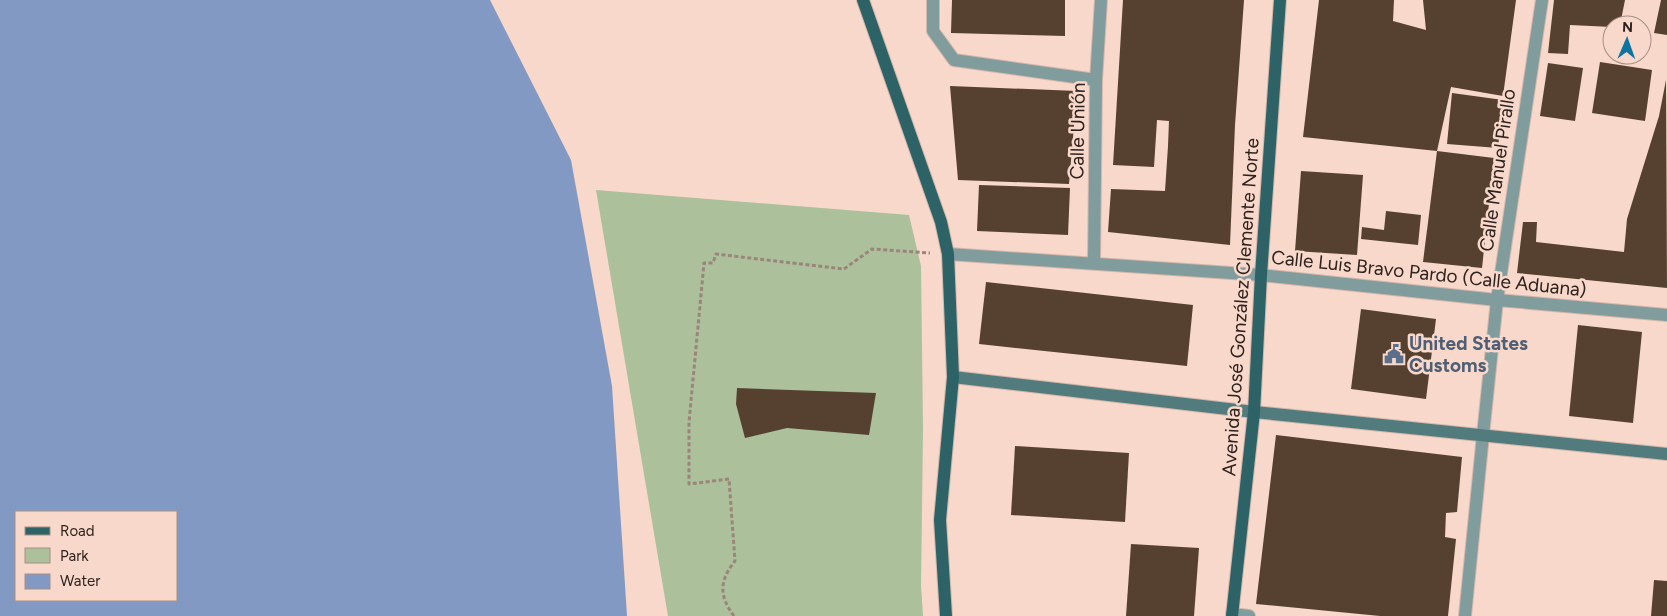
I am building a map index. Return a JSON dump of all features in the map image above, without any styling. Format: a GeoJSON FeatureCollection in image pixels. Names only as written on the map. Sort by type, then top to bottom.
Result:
{"type":"FeatureCollection","features":[{"type":"Feature","properties":{"kind":"main road"},"geometry":{"type":"LineString","coordinates":[[863,0],[941,222],[948,254],[953,377],[940,520],[946,616]]}},
{"type":"Feature","properties":{"kind":"main road","name":"Avenida José González Clemente Norte"},"geometry":{"type":"LineString","coordinates":[[1232,615],[1254,412],[1261,275],[1280,0]]}},
{"type":"Feature","properties":{"kind":"street"},"geometry":{"type":"LineString","coordinates":[[933,0],[934,31],[954,60],[1096,80]]}},
{"type":"Feature","properties":{"kind":"street","name":"Calle Unión"},"geometry":{"type":"LineString","coordinates":[[1094,263],[1096,80],[1101,0]]}},
{"type":"Feature","properties":{"kind":"street","name":"Calle Manuel Pirallo"},"geometry":{"type":"LineString","coordinates":[[1465,616],[1497,300],[1542,0]]}},
{"type":"Feature","properties":{"kind":"street","name":"Calle Luis Bravo Pardo (Calle Aduana)"},"geometry":{"type":"LineString","coordinates":[[948,254],[1261,275],[1497,300],[1667,314]]}},
{"type":"Feature","properties":{"kind":"street"},"geometry":{"type":"LineString","coordinates":[[953,377],[1254,412],[1667,454]]}},
{"type":"Feature","properties":{"kind":"street"},"geometry":{"type":"LineString","coordinates":[[1232,615],[1249,616]]}},
{"type":"Feature","properties":{"kind":"path"},"geometry":{"type":"LineString","coordinates":[[734,616],[726,605],[723,590],[725,573],[734,561],[728,478],[689,484],[689,422],[704,263],[713,263],[716,254],[844,268],[872,249],[948,254]]}},
{"type":"Feature","properties":{"kind":"green space"},"geometry":{"type":"Polygon","coordinates":[[[596,190],[909,215],[921,266],[923,429],[921,586],[923,616],[668,616],[596,190]]]}},
{"type":"Feature","properties":{"kind":"water"},"geometry":{"type":"Polygon","coordinates":[[[0,0],[490,0],[571,160],[612,386],[627,616],[0,616],[0,0]]]}},
{"type":"Feature","properties":{"kind":"building"},"geometry":{"type":"Polygon","coordinates":[[[952,0],[1065,0],[1065,36],[951,33],[952,0]]]}},
{"type":"Feature","properties":{"kind":"building"},"geometry":{"type":"Polygon","coordinates":[[[1123,0],[1244,0],[1235,125],[1230,245],[1108,232],[1111,189],[1165,191],[1168,146],[1169,121],[1157,120],[1154,167],[1113,165],[1123,0]]]}},
{"type":"Feature","properties":{"kind":"building"},"geometry":{"type":"Polygon","coordinates":[[[1319,0],[1394,0],[1393,21],[1426,30],[1423,0],[1516,0],[1503,96],[1451,87],[1437,151],[1303,137],[1319,0]]]}},
{"type":"Feature","properties":{"kind":"building"},"geometry":{"type":"Polygon","coordinates":[[[1554,0],[1625,0],[1622,15],[1602,15],[1602,27],[1570,25],[1568,54],[1548,53],[1554,0]]]}},
{"type":"Feature","properties":{"kind":"building"},"geometry":{"type":"Polygon","coordinates":[[[1661,0],[1667,0],[1667,35],[1654,33],[1661,0]]]}},
{"type":"Feature","properties":{"kind":"building"},"geometry":{"type":"Polygon","coordinates":[[[1600,62],[1602,65],[1620,65],[1652,70],[1645,121],[1592,113],[1600,62]]]}},
{"type":"Feature","properties":{"kind":"building"},"geometry":{"type":"Polygon","coordinates":[[[1548,63],[1583,68],[1575,121],[1540,116],[1548,63]]]}},
{"type":"Feature","properties":{"kind":"building"},"geometry":{"type":"Polygon","coordinates":[[[1666,80],[1667,288],[1517,273],[1523,222],[1537,222],[1536,242],[1624,252],[1627,219],[1659,116],[1666,80]]]}},
{"type":"Feature","properties":{"kind":"building"},"geometry":{"type":"Polygon","coordinates":[[[950,86],[1077,91],[1069,184],[958,180],[950,86]]]}},
{"type":"Feature","properties":{"kind":"building"},"geometry":{"type":"Polygon","coordinates":[[[1452,93],[1503,100],[1498,148],[1447,144],[1452,93]]]}},
{"type":"Feature","properties":{"kind":"building"},"geometry":{"type":"Polygon","coordinates":[[[1437,151],[1494,158],[1482,268],[1423,262],[1437,151]]]}},
{"type":"Feature","properties":{"kind":"building"},"geometry":{"type":"Polygon","coordinates":[[[1301,171],[1363,175],[1357,255],[1295,251],[1301,171]]]}},
{"type":"Feature","properties":{"kind":"building"},"geometry":{"type":"Polygon","coordinates":[[[979,185],[1070,188],[1068,235],[977,231],[979,185]]]}},
{"type":"Feature","properties":{"kind":"building"},"geometry":{"type":"Polygon","coordinates":[[[1386,211],[1421,215],[1418,245],[1361,239],[1362,227],[1384,230],[1386,211]]]}},
{"type":"Feature","properties":{"kind":"building"},"geometry":{"type":"Polygon","coordinates":[[[986,282],[1193,305],[1187,366],[979,344],[986,282]]]}},
{"type":"Feature","properties":{"kind":"building","name":"United States Customs"},"geometry":{"type":"Polygon","coordinates":[[[1361,309],[1436,319],[1426,399],[1351,389],[1361,309]]]}},
{"type":"Feature","properties":{"kind":"building"},"geometry":{"type":"Polygon","coordinates":[[[1578,325],[1642,332],[1633,423],[1569,416],[1578,325]]]}},
{"type":"Feature","properties":{"kind":"building"},"geometry":{"type":"Polygon","coordinates":[[[737,388],[876,393],[869,435],[787,428],[745,438],[736,404],[737,388]]]}},
{"type":"Feature","properties":{"kind":"building"},"geometry":{"type":"Polygon","coordinates":[[[1276,435],[1462,457],[1457,512],[1446,513],[1445,537],[1456,539],[1448,616],[1380,616],[1256,604],[1276,435]]]}},
{"type":"Feature","properties":{"kind":"building"},"geometry":{"type":"Polygon","coordinates":[[[1015,446],[1129,453],[1125,522],[1011,515],[1015,446]]]}},
{"type":"Feature","properties":{"kind":"building"},"geometry":{"type":"Polygon","coordinates":[[[1131,544],[1199,548],[1194,616],[1126,616],[1131,544]]]}},
{"type":"Feature","properties":{"kind":"building"},"geometry":{"type":"Polygon","coordinates":[[[1654,580],[1667,581],[1667,616],[1651,616],[1654,580]]]}},
{"type":"Feature","properties":{"kind":"place","name":"United States Customs"},"geometry":{"type":"Point","coordinates":[1394,354]}}]}
